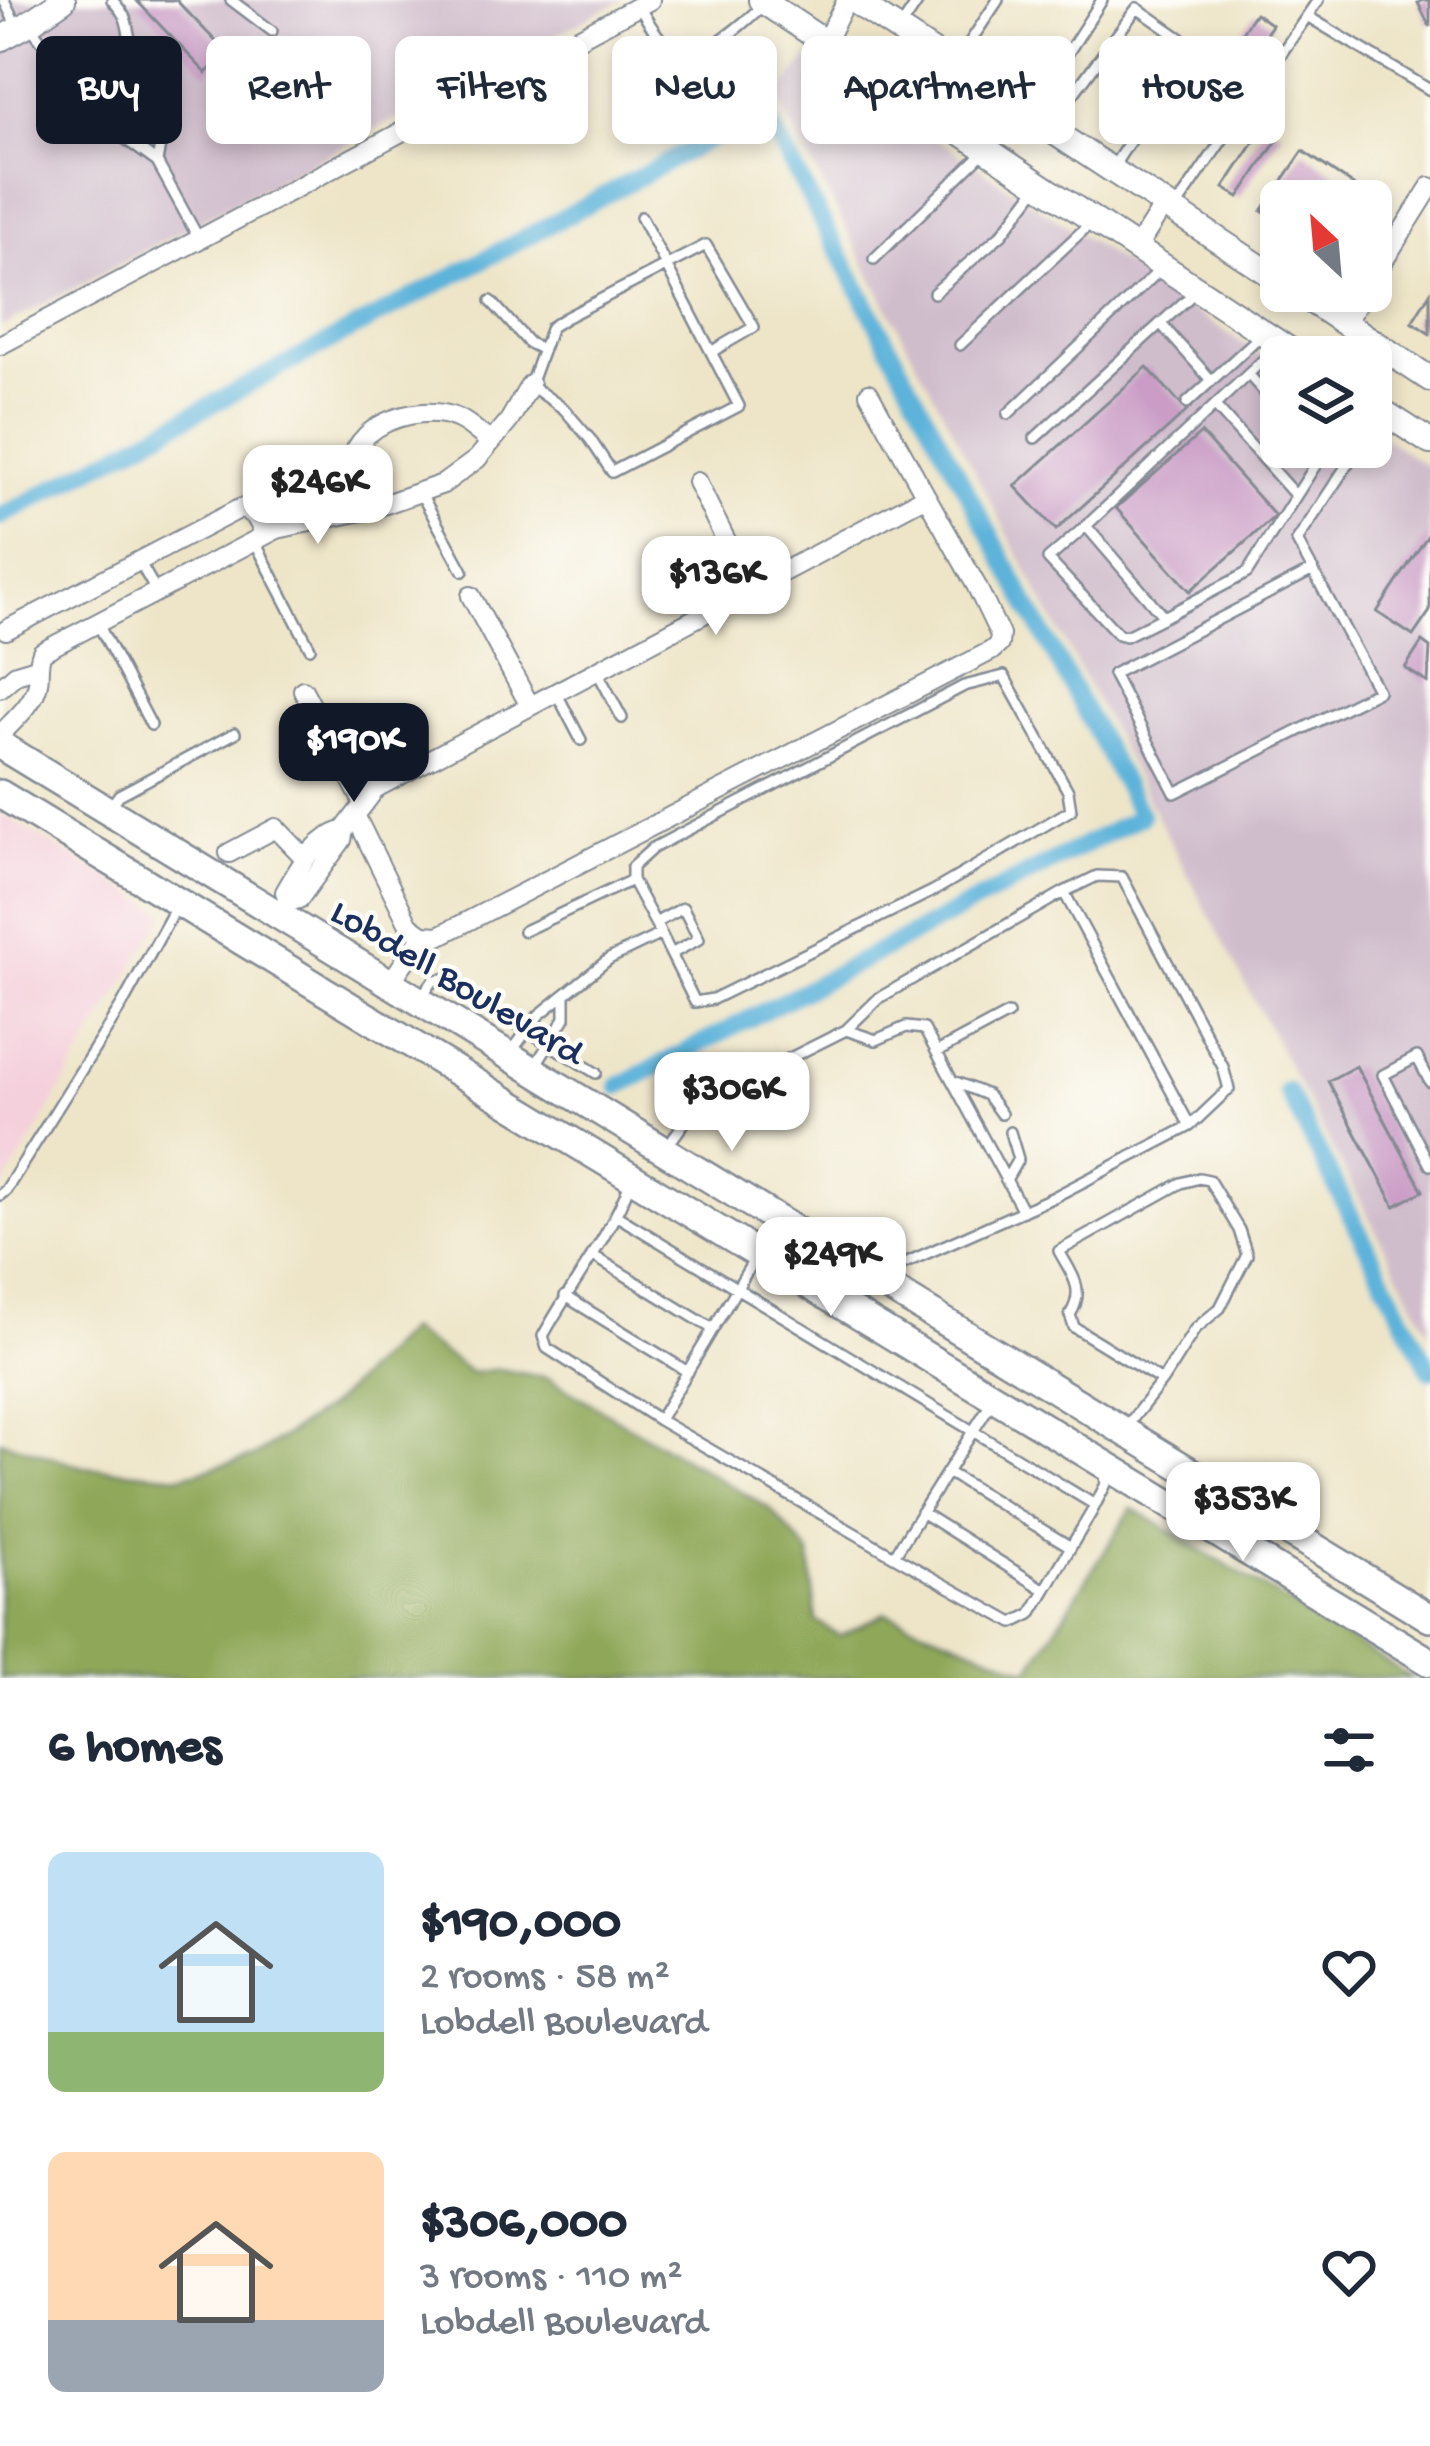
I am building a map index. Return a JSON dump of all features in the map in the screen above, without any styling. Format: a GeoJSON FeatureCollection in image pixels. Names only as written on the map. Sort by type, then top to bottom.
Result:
{"type":"FeatureCollection","features":[{"type":"Feature","properties":{"kind":"main road","name":"Lobdell Boulevard"},"geometry":{"type":"LineString","coordinates":[[0,745],[200,866],[285,909],[418,1000],[1430,1618]]}},
{"type":"Feature","properties":{"kind":"main road","name":"Lobdell Boulevard"},"geometry":{"type":"LineString","coordinates":[[0,794],[1430,1662]]}},
{"type":"Feature","properties":{"kind":"main road"},"geometry":{"type":"LineString","coordinates":[[178,903],[200,866]]}},
{"type":"Feature","properties":{"kind":"main road"},"geometry":{"type":"LineString","coordinates":[[762,1257],[788,1260],[847,1292],[874,1277]]}},
{"type":"Feature","properties":{"kind":"main road"},"geometry":{"type":"LineString","coordinates":[[1104,1465],[1124,1430]]}},
{"type":"Feature","properties":{"kind":"main road"},"geometry":{"type":"LineString","coordinates":[[1176,1509],[1199,1507],[1269,1539],[1288,1530]]}},
{"type":"Feature","properties":{"kind":"street"},"geometry":{"type":"LineString","coordinates":[[16,31],[63,0]]}},
{"type":"Feature","properties":{"kind":"street"},"geometry":{"type":"LineString","coordinates":[[763,2],[812,36]]}},
{"type":"Feature","properties":{"kind":"street"},"geometry":{"type":"LineString","coordinates":[[831,36],[860,2],[908,36]]}},
{"type":"Feature","properties":{"kind":"street"},"geometry":{"type":"LineString","coordinates":[[0,345],[644,3]]}},
{"type":"Feature","properties":{"kind":"street"},"geometry":{"type":"LineString","coordinates":[[977,144],[1267,336]]}},
{"type":"Feature","properties":{"kind":"street"},"geometry":{"type":"LineString","coordinates":[[1072,144],[1260,267]]}},
{"type":"Feature","properties":{"kind":"street"},"geometry":{"type":"LineString","coordinates":[[1392,248],[1430,188]]}},
{"type":"Feature","properties":{"kind":"street"},"geometry":{"type":"LineString","coordinates":[[1136,249],[1169,208]]}},
{"type":"Feature","properties":{"kind":"street"},"geometry":{"type":"LineString","coordinates":[[1328,312],[1430,378]]}},
{"type":"Feature","properties":{"kind":"street"},"geometry":{"type":"LineString","coordinates":[[1345,323],[1352,312]]}},
{"type":"Feature","properties":{"kind":"street"},"geometry":{"type":"LineString","coordinates":[[0,735],[31,701],[39,682],[36,668],[42,652],[277,529],[371,509],[443,484],[477,459],[509,421],[530,385]]}},
{"type":"Feature","properties":{"kind":"street"},"geometry":{"type":"LineString","coordinates":[[303,690],[354,817],[410,925],[423,935],[439,936],[991,651],[999,644],[1000,634],[869,393]]}},
{"type":"Feature","properties":{"kind":"street"},"geometry":{"type":"LineString","coordinates":[[336,515],[337,493],[347,466],[367,436],[399,417],[423,413],[460,419],[490,442]]}},
{"type":"Feature","properties":{"kind":"street"},"geometry":{"type":"LineString","coordinates":[[1392,423],[1430,442]]}},
{"type":"Feature","properties":{"kind":"street"},"geometry":{"type":"LineString","coordinates":[[697,482],[750,589]]}},
{"type":"Feature","properties":{"kind":"street"},"geometry":{"type":"LineString","coordinates":[[285,909],[299,899],[311,864],[342,840],[376,788],[926,496]]}},
{"type":"Feature","properties":{"kind":"street"},"geometry":{"type":"LineString","coordinates":[[6,630],[237,509],[255,516],[260,537]]}},
{"type":"Feature","properties":{"kind":"street"},"geometry":{"type":"LineString","coordinates":[[471,596],[530,706]]}},
{"type":"Feature","properties":{"kind":"street"},"geometry":{"type":"LineString","coordinates":[[0,688],[16,674],[36,668]]}},
{"type":"Feature","properties":{"kind":"street"},"geometry":{"type":"LineString","coordinates":[[230,853],[276,828],[311,864]]}},
{"type":"Feature","properties":{"kind":"street"},"geometry":{"type":"LineString","coordinates":[[390,982],[423,935]]}},
{"type":"Feature","properties":{"kind":"lane"},"geometry":{"type":"LineString","coordinates":[[4,0],[16,31],[106,124],[157,162],[199,239]]}},
{"type":"Feature","properties":{"kind":"lane"},"geometry":{"type":"LineString","coordinates":[[112,0],[129,23],[133,48],[169,92],[157,162]]}},
{"type":"Feature","properties":{"kind":"lane"},"geometry":{"type":"LineString","coordinates":[[231,0],[272,31]]}},
{"type":"Feature","properties":{"kind":"lane"},"geometry":{"type":"LineString","coordinates":[[899,30],[919,0]]}},
{"type":"Feature","properties":{"kind":"lane"},"geometry":{"type":"LineString","coordinates":[[974,36],[998,0]]}},
{"type":"Feature","properties":{"kind":"lane"},"geometry":{"type":"LineString","coordinates":[[1075,51],[1102,0]]}},
{"type":"Feature","properties":{"kind":"lane"},"geometry":{"type":"LineString","coordinates":[[1169,208],[1318,0]]}},
{"type":"Feature","properties":{"kind":"lane"},"geometry":{"type":"LineString","coordinates":[[644,3],[662,40],[683,54],[708,47],[743,25],[763,2]]}},
{"type":"Feature","properties":{"kind":"lane"},"geometry":{"type":"LineString","coordinates":[[1075,79],[1137,8],[1192,46],[1111,170]]}},
{"type":"Feature","properties":{"kind":"lane"},"geometry":{"type":"LineString","coordinates":[[1307,16],[1430,90]]}},
{"type":"Feature","properties":{"kind":"lane"},"geometry":{"type":"LineString","coordinates":[[874,259],[986,150]]}},
{"type":"Feature","properties":{"kind":"lane"},"geometry":{"type":"LineString","coordinates":[[934,293],[1002,234],[1039,185]]}},
{"type":"Feature","properties":{"kind":"lane"},"geometry":{"type":"LineString","coordinates":[[641,217],[667,265],[711,352],[739,406],[612,472],[564,409],[530,385],[550,327],[667,265],[706,245],[754,327],[711,352]]}},
{"type":"Feature","properties":{"kind":"lane"},"geometry":{"type":"LineString","coordinates":[[960,346],[1093,220]]}},
{"type":"Feature","properties":{"kind":"lane"},"geometry":{"type":"LineString","coordinates":[[1008,414],[1164,267]]}},
{"type":"Feature","properties":{"kind":"lane"},"geometry":{"type":"LineString","coordinates":[[1035,438],[1198,290]]}},
{"type":"Feature","properties":{"kind":"lane"},"geometry":{"type":"LineString","coordinates":[[491,302],[529,343],[541,349]]}},
{"type":"Feature","properties":{"kind":"lane"},"geometry":{"type":"LineString","coordinates":[[1161,324],[1211,380]]}},
{"type":"Feature","properties":{"kind":"lane"},"geometry":{"type":"LineString","coordinates":[[1186,403],[1211,380],[1260,356]]}},
{"type":"Feature","properties":{"kind":"lane"},"geometry":{"type":"LineString","coordinates":[[1260,365],[1048,559],[1118,634],[1126,636],[1246,573],[1314,468]]}},
{"type":"Feature","properties":{"kind":"lane"},"geometry":{"type":"LineString","coordinates":[[1250,374],[1260,386]]}},
{"type":"Feature","properties":{"kind":"lane"},"geometry":{"type":"LineString","coordinates":[[1216,407],[1296,496]]}},
{"type":"Feature","properties":{"kind":"lane"},"geometry":{"type":"LineString","coordinates":[[1313,570],[1113,674],[1175,793],[1378,691],[1313,570],[1297,541],[1345,468]]}},
{"type":"Feature","properties":{"kind":"lane"},"geometry":{"type":"LineString","coordinates":[[420,491],[463,571]]}},
{"type":"Feature","properties":{"kind":"lane"},"geometry":{"type":"LineString","coordinates":[[1086,526],[1164,617]]}},
{"type":"Feature","properties":{"kind":"lane"},"geometry":{"type":"LineString","coordinates":[[260,537],[310,647]]}},
{"type":"Feature","properties":{"kind":"lane"},"geometry":{"type":"LineString","coordinates":[[139,560],[156,591]]}},
{"type":"Feature","properties":{"kind":"lane"},"geometry":{"type":"LineString","coordinates":[[98,622],[151,725]]}},
{"type":"Feature","properties":{"kind":"lane"},"geometry":{"type":"LineString","coordinates":[[597,670],[622,718]]}},
{"type":"Feature","properties":{"kind":"lane"},"geometry":{"type":"LineString","coordinates":[[1004,676],[1068,791],[1071,810],[935,890],[712,999],[695,1002],[632,880],[632,867],[653,848],[964,686],[988,679],[1004,676]]}},
{"type":"Feature","properties":{"kind":"lane"},"geometry":{"type":"LineString","coordinates":[[556,692],[581,740]]}},
{"type":"Feature","properties":{"kind":"lane"},"geometry":{"type":"LineString","coordinates":[[107,810],[119,795],[235,733]]}},
{"type":"Feature","properties":{"kind":"lane"},"geometry":{"type":"LineString","coordinates":[[665,1150],[698,1104],[846,1030],[879,998],[1064,892],[1097,876],[1122,877],[1223,1067],[1228,1089],[1190,1126],[1054,1197],[874,1277]]}},
{"type":"Feature","properties":{"kind":"lane"},"geometry":{"type":"LineString","coordinates":[[524,931],[632,880]]}},
{"type":"Feature","properties":{"kind":"lane"},"geometry":{"type":"LineString","coordinates":[[1064,892],[1190,1126]]}},
{"type":"Feature","properties":{"kind":"lane"},"geometry":{"type":"LineString","coordinates":[[0,1195],[122,1005],[178,903]]}},
{"type":"Feature","properties":{"kind":"lane"},"geometry":{"type":"LineString","coordinates":[[521,1062],[528,1030],[539,1016],[609,958],[683,908],[699,939],[671,954]]}},
{"type":"Feature","properties":{"kind":"lane"},"geometry":{"type":"LineString","coordinates":[[418,1000],[434,980],[444,980],[596,1072]]}},
{"type":"Feature","properties":{"kind":"lane"},"geometry":{"type":"LineString","coordinates":[[521,1062],[550,1044],[565,1018],[565,996]]}},
{"type":"Feature","properties":{"kind":"lane"},"geometry":{"type":"LineString","coordinates":[[937,1052],[1008,1014]]}},
{"type":"Feature","properties":{"kind":"lane"},"geometry":{"type":"LineString","coordinates":[[846,1030],[876,1040],[907,1028],[924,1029],[1023,1211]]}},
{"type":"Feature","properties":{"kind":"lane"},"geometry":{"type":"LineString","coordinates":[[1430,1082],[1417,1057],[1383,1076],[1430,1165]]}},
{"type":"Feature","properties":{"kind":"lane"},"geometry":{"type":"LineString","coordinates":[[952,1081],[987,1095],[1001,1114]]}},
{"type":"Feature","properties":{"kind":"lane"},"geometry":{"type":"LineString","coordinates":[[1006,1180],[1018,1159],[1010,1132]]}},
{"type":"Feature","properties":{"kind":"lane"},"geometry":{"type":"LineString","coordinates":[[632,1178],[617,1216],[543,1336],[547,1348],[659,1420],[1013,1624],[1031,1614],[1071,1547],[1106,1484],[1104,1465]]}},
{"type":"Feature","properties":{"kind":"lane"},"geometry":{"type":"LineString","coordinates":[[1124,1430],[1162,1381],[1195,1329],[1220,1308],[1247,1255],[1239,1230],[1208,1180],[1199,1178],[1181,1183],[1059,1251],[1077,1283],[1079,1301],[1070,1316],[1074,1327],[1162,1381]]}},
{"type":"Feature","properties":{"kind":"lane"},"geometry":{"type":"LineString","coordinates":[[617,1216],[1095,1505]]}},
{"type":"Feature","properties":{"kind":"lane"},"geometry":{"type":"LineString","coordinates":[[592,1255],[713,1329]]}},
{"type":"Feature","properties":{"kind":"lane"},"geometry":{"type":"LineString","coordinates":[[659,1420],[737,1289],[762,1257]]}},
{"type":"Feature","properties":{"kind":"lane"},"geometry":{"type":"LineString","coordinates":[[565,1296],[688,1372]]}},
{"type":"Feature","properties":{"kind":"lane"},"geometry":{"type":"LineString","coordinates":[[894,1556],[994,1398]]}},
{"type":"Feature","properties":{"kind":"lane"},"geometry":{"type":"LineString","coordinates":[[947,1472],[1071,1547]]}},
{"type":"Feature","properties":{"kind":"lane"},"geometry":{"type":"LineString","coordinates":[[921,1512],[1045,1590]]}},
{"type":"Feature","properties":{"kind":"shaded area"},"geometry":{"type":"Polygon","coordinates":[[[0,0],[622,0],[554,36],[395,36],[395,119],[371,132],[371,36],[206,36],[206,144],[348,144],[0,327],[0,0]]]}},
{"type":"Feature","properties":{"kind":"shaded area"},"geometry":{"type":"Polygon","coordinates":[[[801,67],[801,143],[777,98],[801,67]]]}},
{"type":"Feature","properties":{"kind":"shaded area"},"geometry":{"type":"Polygon","coordinates":[[[801,144],[944,144],[1260,355],[1260,468],[1392,468],[1392,443],[1430,469],[1430,1333],[801,144]]]}},
{"type":"Feature","properties":{"kind":"shaded area"},"geometry":{"type":"Polygon","coordinates":[[[0,813],[165,913],[0,1193],[0,813]]]}},
{"type":"Feature","properties":{"kind":"green space"},"geometry":{"type":"Polygon","coordinates":[[[408,1330],[472,1373],[499,1369],[548,1378],[770,1509],[810,1554],[816,1621],[840,1636],[885,1613],[1029,1670],[1132,1508],[1412,1678],[0,1678],[0,1440],[84,1467],[180,1476],[253,1457],[331,1405],[408,1330]]]}},
{"type":"Feature","properties":{"kind":"building"},"geometry":{"type":"Polygon","coordinates":[[[136,0],[176,0],[211,36],[206,36],[206,73],[182,48],[182,36],[171,36],[136,0]]]}},
{"type":"Feature","properties":{"kind":"building"},"geometry":{"type":"Polygon","coordinates":[[[1430,0],[1430,27],[1418,3],[1430,0]]]}},
{"type":"Feature","properties":{"kind":"building"},"geometry":{"type":"Polygon","coordinates":[[[1255,13],[1272,25],[1264,36],[1239,36],[1255,13]]]}},
{"type":"Feature","properties":{"kind":"building"},"geometry":{"type":"Polygon","coordinates":[[[1253,144],[1275,144],[1239,197],[1224,188],[1253,144]]]}},
{"type":"Feature","properties":{"kind":"building"},"geometry":{"type":"Polygon","coordinates":[[[1303,151],[1346,180],[1283,180],[1303,151]]]}},
{"type":"Feature","properties":{"kind":"building"},"geometry":{"type":"Polygon","coordinates":[[[1430,293],[1430,334],[1412,322],[1430,293]]]}},
{"type":"Feature","properties":{"kind":"building"},"geometry":{"type":"Polygon","coordinates":[[[1147,367],[1187,411],[1056,530],[1015,486],[1147,367]]]}},
{"type":"Feature","properties":{"kind":"building"},"geometry":{"type":"Polygon","coordinates":[[[1201,433],[1275,516],[1190,591],[1116,508],[1201,433]]]}},
{"type":"Feature","properties":{"kind":"building"},"geometry":{"type":"Polygon","coordinates":[[[1430,532],[1430,611],[1413,636],[1377,612],[1430,532]]]}},
{"type":"Feature","properties":{"kind":"building"},"geometry":{"type":"Polygon","coordinates":[[[1422,642],[1430,648],[1428,683],[1405,668],[1422,642]]]}},
{"type":"Feature","properties":{"kind":"building"},"geometry":{"type":"Polygon","coordinates":[[[1356,1066],[1423,1191],[1395,1206],[1328,1081],[1356,1066]]]}},
{"type":"Feature","properties":{"kind":"waterway"},"geometry":{"type":"LineString","coordinates":[[0,517],[763,111],[1141,816],[619,1086]]}},
{"type":"Feature","properties":{"kind":"waterway"},"geometry":{"type":"LineString","coordinates":[[1287,1091],[1430,1370]]}}]}
